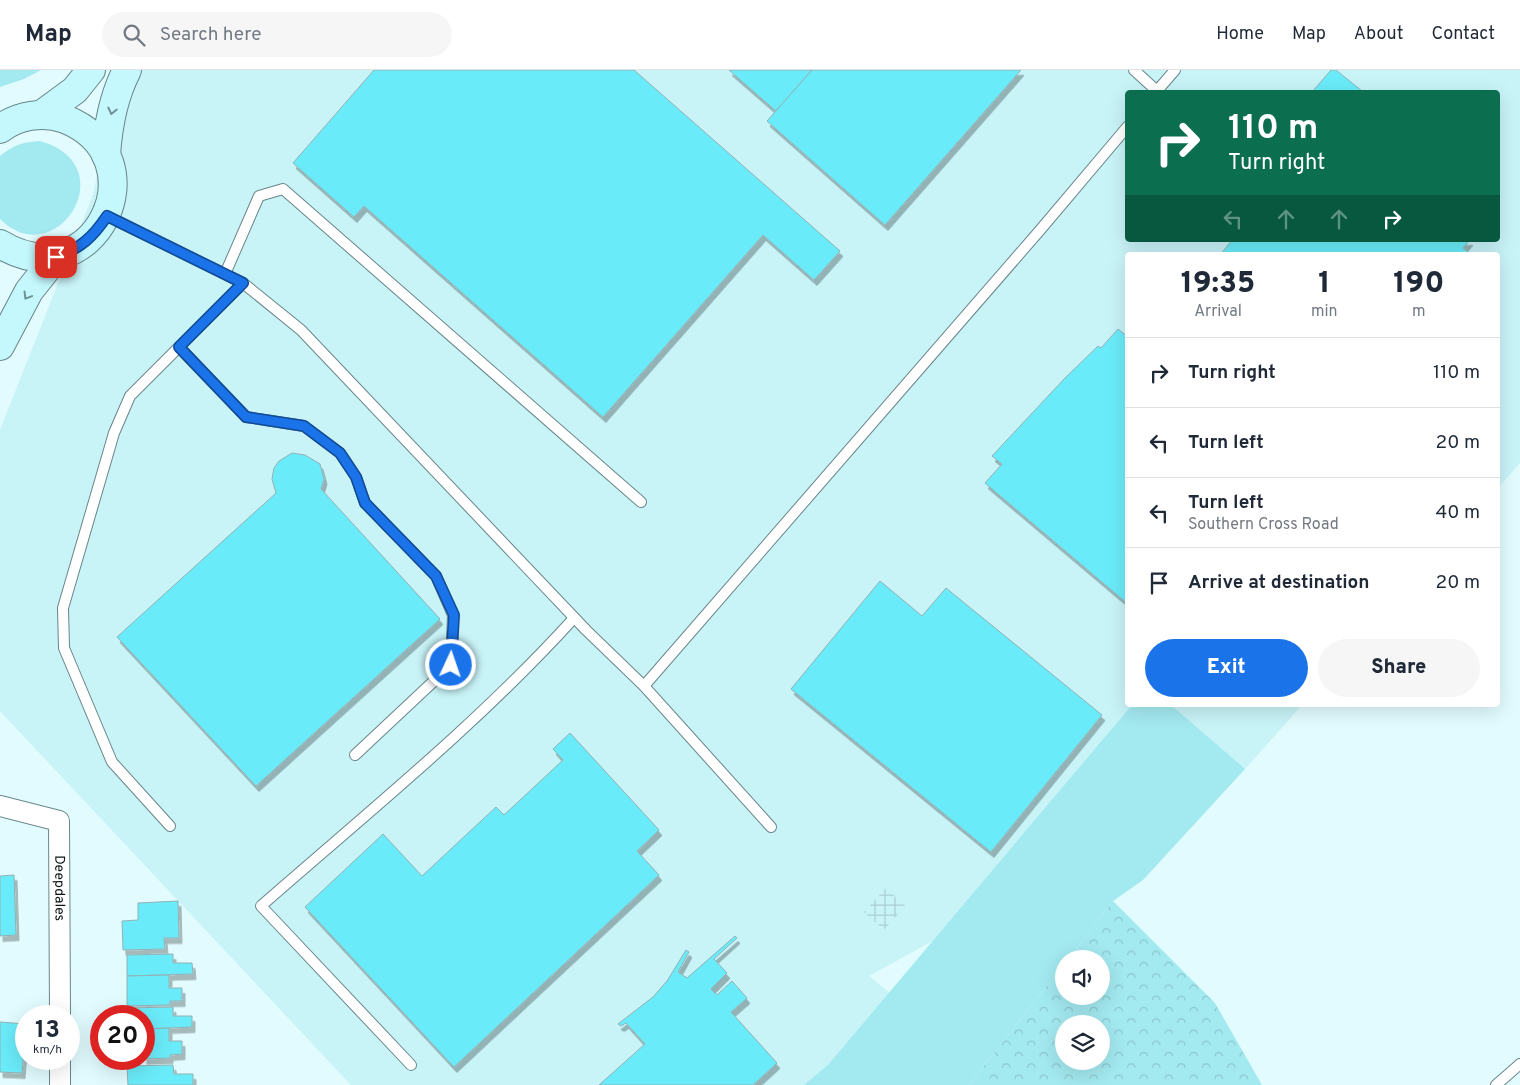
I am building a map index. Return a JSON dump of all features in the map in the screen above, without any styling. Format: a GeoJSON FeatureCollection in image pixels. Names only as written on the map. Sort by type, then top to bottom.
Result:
{"type":"FeatureCollection","features":[{"type":"Feature","properties":{"kind":"main road"},"geometry":{"type":"LineString","coordinates":[[41,115],[75,90],[91,70]]}},
{"type":"Feature","properties":{"kind":"main road"},"geometry":{"type":"LineString","coordinates":[[106,155],[108,128],[114,102],[127,70]]}},
{"type":"Feature","properties":{"kind":"main road"},"geometry":{"type":"LineString","coordinates":[[0,129],[14,120],[41,115],[59,117],[76,124],[94,137],[106,155],[111,171],[113,188],[107,216],[97,232],[83,245],[56,257],[35,258],[14,253],[0,244]]}},
{"type":"Feature","properties":{"kind":"main road"},"geometry":{"type":"LineString","coordinates":[[0,346],[29,291],[56,257]]}},
{"type":"Feature","properties":{"kind":"street","name":"Deepdales"},"geometry":{"type":"LineString","coordinates":[[0,806],[59,821],[60,1005]]}},
{"type":"Feature","properties":{"kind":"street"},"geometry":{"type":"LineString","coordinates":[[60,1070],[60,1085]]}},
{"type":"Feature","properties":{"kind":"lane"},"geometry":{"type":"LineString","coordinates":[[1134,70],[1154,90]]}},
{"type":"Feature","properties":{"kind":"lane"},"geometry":{"type":"LineString","coordinates":[[1158,90],[1175,70]]}},
{"type":"Feature","properties":{"kind":"lane"},"geometry":{"type":"LineString","coordinates":[[644,686],[1041,230],[1125,130]]}},
{"type":"Feature","properties":{"kind":"lane"},"geometry":{"type":"LineString","coordinates":[[225,274],[259,196],[283,189],[641,502]]}},
{"type":"Feature","properties":{"kind":"lane"},"geometry":{"type":"LineString","coordinates":[[107,216],[243,283],[302,330],[574,618],[644,686],[771,827]]}},
{"type":"Feature","properties":{"kind":"lane"},"geometry":{"type":"LineString","coordinates":[[170,826],[112,762],[64,648],[63,608],[114,433],[130,396],[243,283]]}},
{"type":"Feature","properties":{"kind":"lane"},"geometry":{"type":"LineString","coordinates":[[179,347],[246,417],[304,426],[340,453],[356,477],[365,503],[436,576],[454,615],[451,665],[355,755]]}},
{"type":"Feature","properties":{"kind":"lane"},"geometry":{"type":"LineString","coordinates":[[410,1065],[261,906],[482,712],[533,664],[574,618]]}},
{"type":"Feature","properties":{"kind":"lane"},"geometry":{"type":"LineString","coordinates":[[1496,1085],[1520,1064]]}},
{"type":"Feature","properties":{"kind":"shaded area"},"geometry":{"type":"Polygon","coordinates":[[[142,70],[1520,70],[1520,463],[1500,486],[1500,252],[1125,252],[1125,707],[1300,707],[1245,769],[869,976],[926,1023],[858,1085],[351,1085],[0,711],[0,430],[93,195],[106,133],[142,70]]]}},
{"type":"Feature","properties":{"kind":"shaded area"},"geometry":{"type":"Polygon","coordinates":[[[886,888],[905,906],[884,930],[864,912],[886,888]]]}},
{"type":"Feature","properties":{"kind":"green space"},"geometry":{"type":"Polygon","coordinates":[[[0,70],[41,70],[24,79],[0,87],[0,70]]]}},
{"type":"Feature","properties":{"kind":"green space"},"geometry":{"type":"Polygon","coordinates":[[[40,141],[65,154],[78,171],[80,191],[73,210],[60,225],[42,234],[21,233],[0,219],[0,156],[18,145],[40,141]]]}},
{"type":"Feature","properties":{"kind":"green space"},"geometry":{"type":"Polygon","coordinates":[[[1130,707],[1173,707],[1245,769],[1143,880],[1113,901],[1075,950],[1055,950],[1055,975],[969,1085],[804,1085],[828,1065],[1130,707]]]}},
{"type":"Feature","properties":{"kind":"green space"},"geometry":{"type":"Polygon","coordinates":[[[1113,901],[1215,1003],[1262,1085],[969,1085],[1055,975],[1055,1005],[1110,1005],[1110,950],[1075,950],[1113,901]]]}},
{"type":"Feature","properties":{"kind":"building"},"geometry":{"type":"Polygon","coordinates":[[[374,70],[634,70],[840,251],[814,280],[763,235],[603,417],[364,206],[354,217],[293,163],[374,70]]]}},
{"type":"Feature","properties":{"kind":"building"},"geometry":{"type":"Polygon","coordinates":[[[729,70],[812,70],[776,111],[729,70]]]}},
{"type":"Feature","properties":{"kind":"building"},"geometry":{"type":"Polygon","coordinates":[[[812,70],[1021,70],[885,225],[767,121],[812,70]]]}},
{"type":"Feature","properties":{"kind":"building"},"geometry":{"type":"Polygon","coordinates":[[[1331,70],[1336,70],[1361,90],[1314,90],[1331,70]]]}},
{"type":"Feature","properties":{"kind":"building"},"geometry":{"type":"Polygon","coordinates":[[[1230,242],[1468,242],[1463,248],[1468,252],[1223,252],[1230,242]]]}},
{"type":"Feature","properties":{"kind":"building"},"geometry":{"type":"Polygon","coordinates":[[[1118,329],[1125,335],[1125,601],[985,483],[1002,464],[992,456],[1065,378],[1098,346],[1101,348],[1118,329]]]}},
{"type":"Feature","properties":{"kind":"building"},"geometry":{"type":"Polygon","coordinates":[[[292,453],[305,455],[320,464],[324,479],[321,489],[440,619],[256,786],[117,637],[276,493],[272,479],[274,468],[279,461],[292,453]]]}},
{"type":"Feature","properties":{"kind":"building"},"geometry":{"type":"Polygon","coordinates":[[[880,581],[922,616],[946,588],[1102,715],[991,852],[791,689],[880,581]]]}},
{"type":"Feature","properties":{"kind":"building"},"geometry":{"type":"Polygon","coordinates":[[[570,733],[659,830],[637,851],[659,875],[454,1067],[305,907],[383,834],[422,876],[496,807],[504,815],[563,760],[553,749],[570,733]]]}},
{"type":"Feature","properties":{"kind":"building"},"geometry":{"type":"Polygon","coordinates":[[[14,875],[16,935],[0,936],[0,876],[14,875]]]}},
{"type":"Feature","properties":{"kind":"building"},"geometry":{"type":"Polygon","coordinates":[[[178,901],[179,938],[164,938],[165,949],[123,950],[122,921],[138,920],[138,903],[178,901]]]}},
{"type":"Feature","properties":{"kind":"building"},"geometry":{"type":"Polygon","coordinates":[[[735,936],[737,938],[714,959],[727,973],[711,989],[717,995],[732,981],[747,998],[731,1012],[777,1063],[753,1085],[599,1085],[645,1044],[626,1023],[621,1026],[618,1024],[653,997],[667,981],[686,950],[689,952],[678,972],[687,978],[735,936]]]}},
{"type":"Feature","properties":{"kind":"building"},"geometry":{"type":"Polygon","coordinates":[[[173,954],[173,963],[192,963],[193,974],[127,976],[127,955],[173,954]]]}},
{"type":"Feature","properties":{"kind":"building"},"geometry":{"type":"Polygon","coordinates":[[[169,975],[169,988],[182,988],[182,1001],[170,1001],[170,1005],[127,1005],[127,976],[169,975]]]}},
{"type":"Feature","properties":{"kind":"building"},"geometry":{"type":"Polygon","coordinates":[[[155,1007],[173,1007],[173,1016],[192,1016],[192,1027],[155,1029],[155,1007]]]}},
{"type":"Feature","properties":{"kind":"building"},"geometry":{"type":"Polygon","coordinates":[[[0,1022],[15,1023],[15,1070],[22,1070],[22,1073],[0,1072],[0,1022]]]}},
{"type":"Feature","properties":{"kind":"building"},"geometry":{"type":"Polygon","coordinates":[[[169,1028],[169,1041],[182,1041],[182,1054],[170,1055],[170,1058],[155,1059],[155,1029],[169,1028]]]}},
{"type":"Feature","properties":{"kind":"building"},"geometry":{"type":"Polygon","coordinates":[[[155,1065],[173,1065],[174,1074],[193,1074],[193,1085],[128,1085],[127,1070],[155,1070],[155,1065]]]}},
{"type":"Feature","properties":{"kind":"route"},"geometry":{"type":"LineString","coordinates":[[56,257],[83,245],[97,232],[107,216],[243,283],[179,347],[246,417],[304,426],[340,453],[356,477],[365,503],[436,576],[454,615],[451,665]]}}]}
